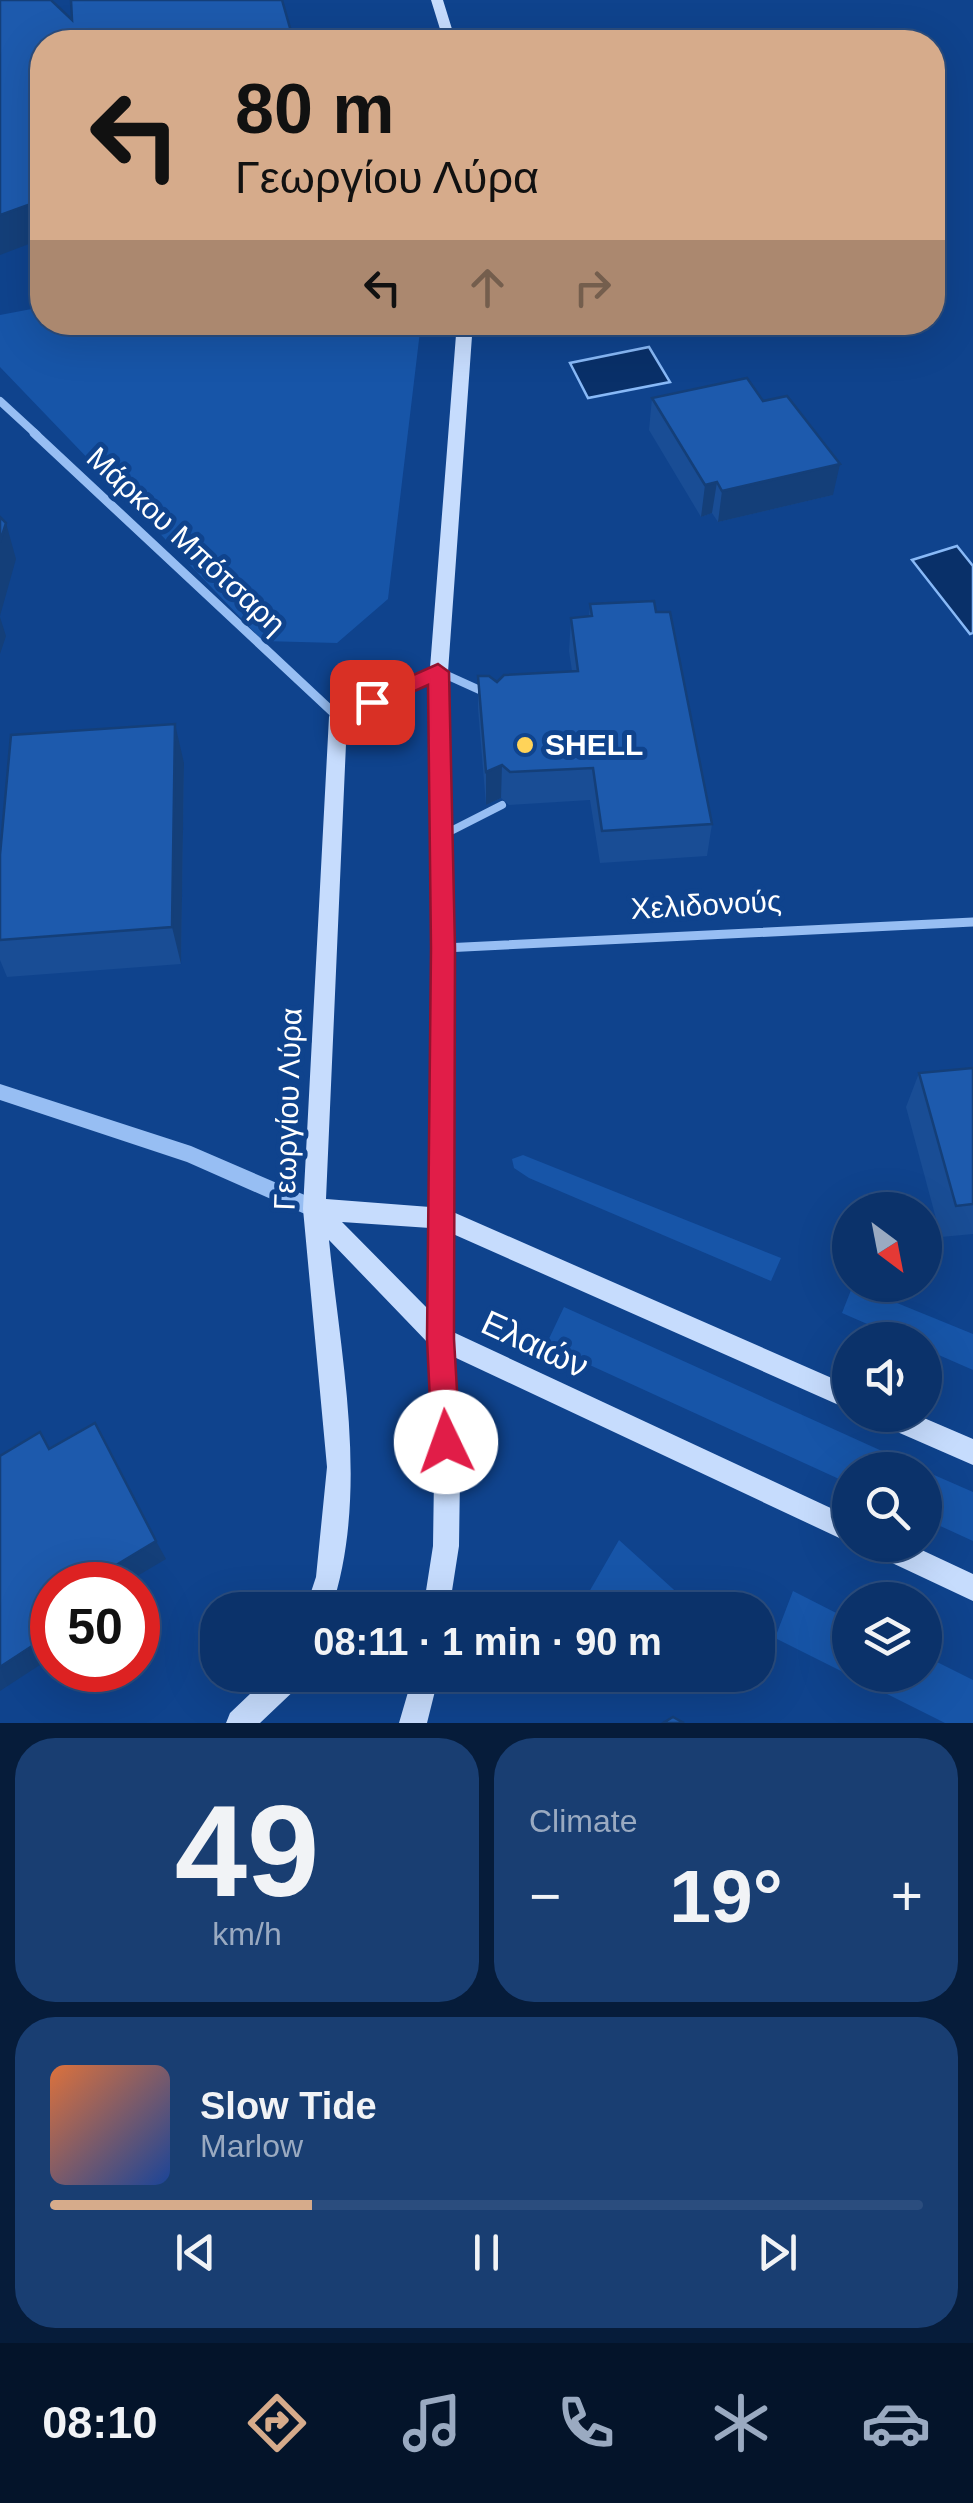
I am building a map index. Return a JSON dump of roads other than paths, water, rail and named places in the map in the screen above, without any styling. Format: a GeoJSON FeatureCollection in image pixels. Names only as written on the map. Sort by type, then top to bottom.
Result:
{"type":"FeatureCollection","features":[{"type":"Feature","properties":{"kind":"main road"},"geometry":{"type":"LineString","coordinates":[[436,0],[446,30]]}},
{"type":"Feature","properties":{"kind":"main road"},"geometry":{"type":"LineString","coordinates":[[439,1592],[446,1546],[447,1494],[441,1339],[443,948],[438,672],[464,335]]}},
{"type":"Feature","properties":{"kind":"main road"},"geometry":{"type":"LineString","coordinates":[[338,718],[438,672]]}},
{"type":"Feature","properties":{"kind":"main road","name":"Γεωργίου Λύρα"},"geometry":{"type":"LineString","coordinates":[[324,1592],[329,1577],[340,1467],[314,1209],[338,718]]}},
{"type":"Feature","properties":{"kind":"main road"},"geometry":{"type":"LineString","coordinates":[[314,1209],[441,1218],[832,1390]]}},
{"type":"Feature","properties":{"kind":"main road","name":"Ελαιών"},"geometry":{"type":"LineString","coordinates":[[314,1209],[441,1339],[832,1522]]}},
{"type":"Feature","properties":{"kind":"main road"},"geometry":{"type":"LineString","coordinates":[[927,1432],[973,1452]]}},
{"type":"Feature","properties":{"kind":"main road"},"geometry":{"type":"LineString","coordinates":[[918,1562],[973,1588]]}},
{"type":"Feature","properties":{"kind":"main road"},"geometry":{"type":"LineString","coordinates":[[240,1723],[272,1692]]}},
{"type":"Feature","properties":{"kind":"main road"},"geometry":{"type":"LineString","coordinates":[[413,1723],[421,1692]]}},
{"type":"Feature","properties":{"kind":"street","name":"Μάρκου Μπότσαρη"},"geometry":{"type":"LineString","coordinates":[[0,401],[338,718]]}},
{"type":"Feature","properties":{"kind":"street","name":"Χελιδονούς"},"geometry":{"type":"LineString","coordinates":[[443,948],[973,922]]}},
{"type":"Feature","properties":{"kind":"street"},"geometry":{"type":"LineString","coordinates":[[0,1092],[190,1155],[314,1209]]}},
{"type":"Feature","properties":{"kind":"lane"},"geometry":{"type":"LineString","coordinates":[[438,672],[496,697]]}},
{"type":"Feature","properties":{"kind":"lane"},"geometry":{"type":"LineString","coordinates":[[441,836],[502,805]]}},
{"type":"Feature","properties":{"kind":"place","name":"SHELL"},"geometry":{"type":"Point","coordinates":[525,745]}}]}
